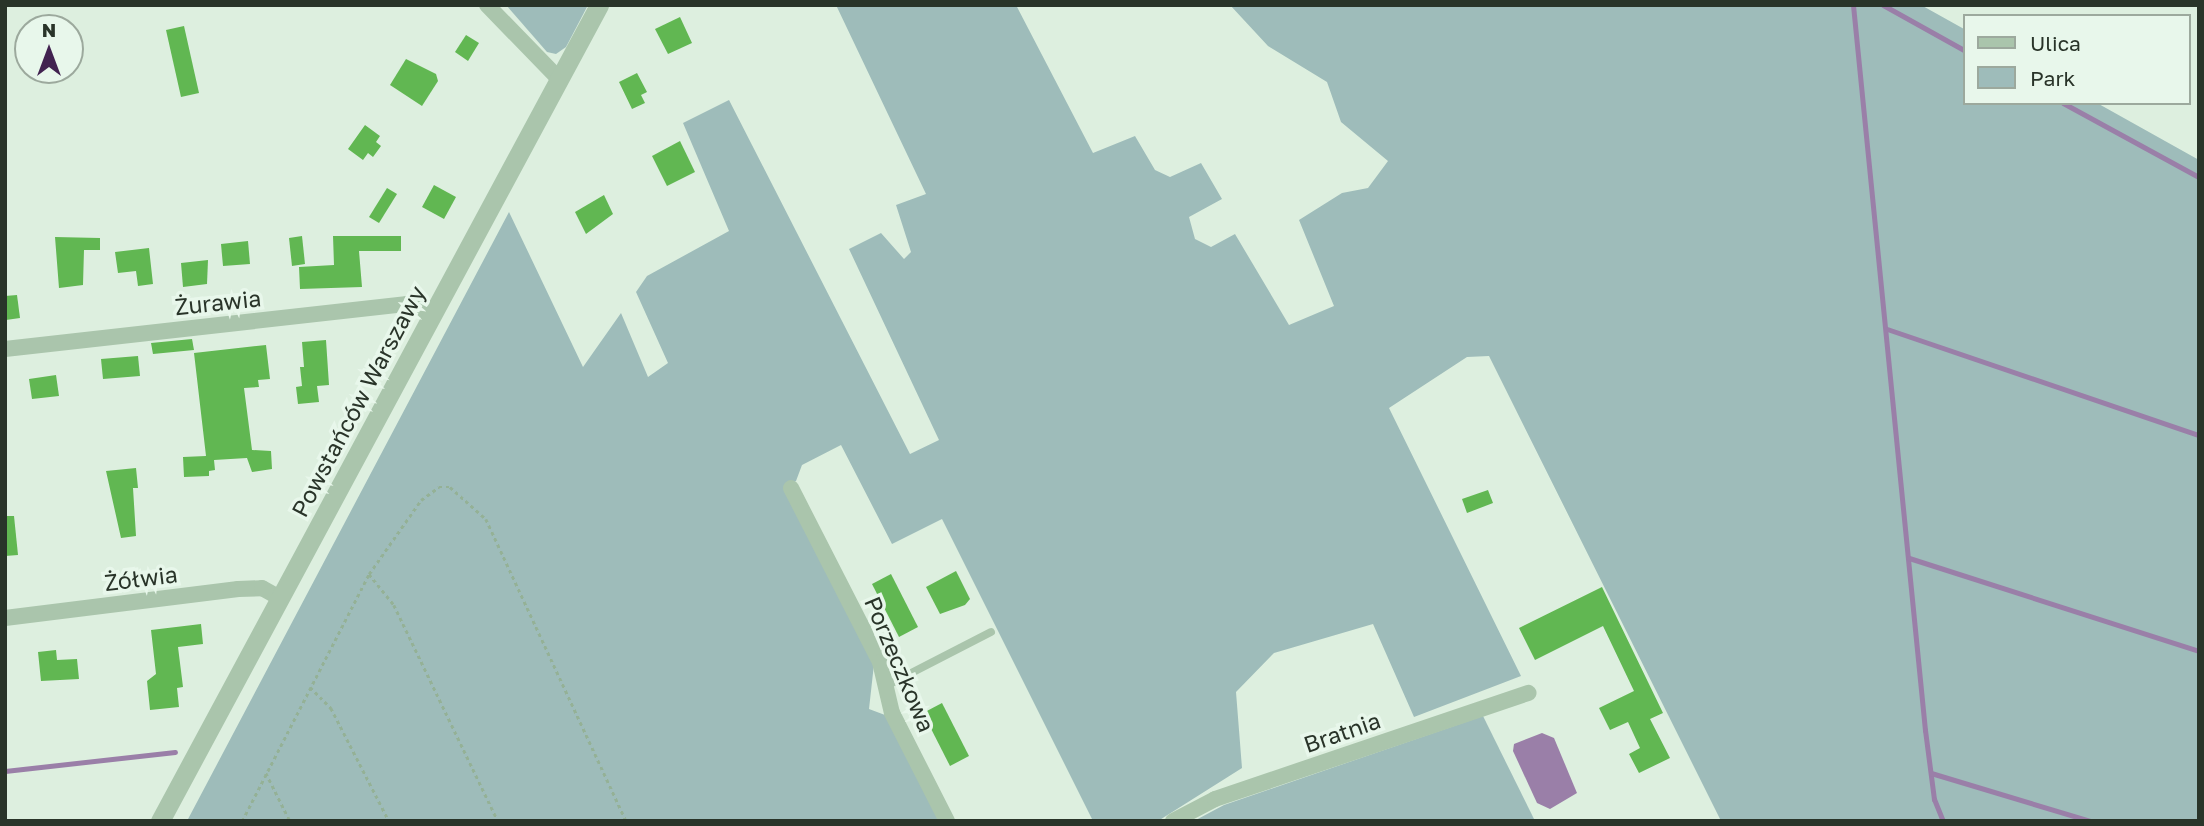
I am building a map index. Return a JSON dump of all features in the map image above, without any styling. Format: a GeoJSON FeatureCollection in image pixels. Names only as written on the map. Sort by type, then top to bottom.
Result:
{"type":"FeatureCollection","features":[{"type":"Feature","properties":{"kind":"street"},"geometry":{"type":"LineString","coordinates":[[487,5],[559,79]]}},
{"type":"Feature","properties":{"kind":"street","name":"Powstańców Warszawy"},"geometry":{"type":"LineString","coordinates":[[160,821],[599,5]]}},
{"type":"Feature","properties":{"kind":"street","name":"Żurawia"},"geometry":{"type":"LineString","coordinates":[[5,349],[407,304],[433,314]]}},
{"type":"Feature","properties":{"kind":"street","name":"Porzeczkowa"},"geometry":{"type":"LineString","coordinates":[[791,488],[880,663],[892,713],[947,821]]}},
{"type":"Feature","properties":{"kind":"street","name":"Żółwia"},"geometry":{"type":"LineString","coordinates":[[5,618],[238,589],[262,588],[280,597]]}},
{"type":"Feature","properties":{"kind":"street","name":"Bratnia"},"geometry":{"type":"LineString","coordinates":[[1173,821],[1215,799],[1528,693]]}},
{"type":"Feature","properties":{"kind":"lane"},"geometry":{"type":"LineString","coordinates":[[886,686],[991,632]]}},
{"type":"Feature","properties":{"kind":"path"},"geometry":{"type":"LineString","coordinates":[[242,821],[369,574],[405,519],[439,488],[450,487],[486,519],[626,821]]}},
{"type":"Feature","properties":{"kind":"path"},"geometry":{"type":"LineString","coordinates":[[369,574],[394,605],[498,821]]}},
{"type":"Feature","properties":{"kind":"path"},"geometry":{"type":"LineString","coordinates":[[310,687],[331,708],[389,821]]}},
{"type":"Feature","properties":{"kind":"path"},"geometry":{"type":"LineString","coordinates":[[266,773],[290,821]]}},
{"type":"Feature","properties":{"kind":"green space"},"geometry":{"type":"Polygon","coordinates":[[[588,5],[566,47],[556,54],[547,52],[507,6],[588,5]]]}},
{"type":"Feature","properties":{"kind":"green space"},"geometry":{"type":"Polygon","coordinates":[[[836,5],[1016,5],[1093,153],[1135,136],[1155,170],[1170,177],[1201,163],[1222,199],[1189,217],[1195,239],[1211,247],[1235,234],[1289,325],[1334,306],[1299,220],[1342,193],[1368,188],[1388,161],[1341,122],[1327,82],[1268,46],[1230,5],[1921,5],[1962,28],[1962,105],[2101,105],[2199,160],[2199,821],[1721,821],[1489,356],[1467,357],[1389,408],[1521,676],[1414,717],[1373,624],[1274,653],[1236,692],[1242,768],[1158,821],[1093,821],[942,519],[892,544],[841,445],[802,465],[796,481],[784,488],[874,664],[869,709],[885,715],[939,821],[187,821],[509,212],[583,367],[621,313],[648,377],[668,363],[636,292],[647,276],[729,231],[683,123],[729,100],[910,454],[939,440],[849,249],[881,233],[904,259],[911,252],[896,205],[926,194],[836,5]]]}},
{"type":"Feature","properties":{"kind":"green space"},"geometry":{"type":"Polygon","coordinates":[[[1483,716],[1535,821],[1194,821],[1224,805],[1483,716]]]}},
{"type":"Feature","properties":{"kind":"shaded area"},"geometry":{"type":"Polygon","coordinates":[[[1542,733],[1554,738],[1577,793],[1550,809],[1537,803],[1513,751],[1514,744],[1542,733]]]}},
{"type":"Feature","properties":{"kind":"building"},"geometry":{"type":"Polygon","coordinates":[[[680,17],[692,43],[668,54],[655,29],[680,17]]]}},
{"type":"Feature","properties":{"kind":"building"},"geometry":{"type":"Polygon","coordinates":[[[184,26],[199,93],[181,97],[166,30],[184,26]]]}},
{"type":"Feature","properties":{"kind":"building"},"geometry":{"type":"Polygon","coordinates":[[[466,35],[479,43],[468,61],[455,52],[466,35]]]}},
{"type":"Feature","properties":{"kind":"building"},"geometry":{"type":"Polygon","coordinates":[[[406,59],[436,74],[438,81],[422,106],[390,85],[406,59]]]}},
{"type":"Feature","properties":{"kind":"building"},"geometry":{"type":"Polygon","coordinates":[[[637,73],[647,92],[641,95],[645,103],[632,109],[619,82],[637,73]]]}},
{"type":"Feature","properties":{"kind":"building"},"geometry":{"type":"Polygon","coordinates":[[[365,125],[380,136],[376,142],[381,146],[373,157],[368,153],[363,160],[348,149],[365,125]]]}},
{"type":"Feature","properties":{"kind":"building"},"geometry":{"type":"Polygon","coordinates":[[[680,141],[695,172],[667,186],[652,156],[680,141]]]}},
{"type":"Feature","properties":{"kind":"building"},"geometry":{"type":"Polygon","coordinates":[[[434,185],[456,197],[444,219],[422,207],[434,185]]]}},
{"type":"Feature","properties":{"kind":"building"},"geometry":{"type":"Polygon","coordinates":[[[387,188],[397,194],[379,223],[369,217],[387,188]]]}},
{"type":"Feature","properties":{"kind":"building"},"geometry":{"type":"Polygon","coordinates":[[[604,195],[613,214],[586,234],[575,212],[604,195]]]}},
{"type":"Feature","properties":{"kind":"building"},"geometry":{"type":"Polygon","coordinates":[[[302,236],[305,264],[292,266],[289,238],[302,236]]]}},
{"type":"Feature","properties":{"kind":"building"},"geometry":{"type":"Polygon","coordinates":[[[333,236],[401,236],[401,251],[359,251],[362,287],[300,289],[299,267],[334,265],[333,236]]]}},
{"type":"Feature","properties":{"kind":"building"},"geometry":{"type":"Polygon","coordinates":[[[55,237],[100,238],[100,250],[84,250],[83,285],[59,288],[55,237]]]}},
{"type":"Feature","properties":{"kind":"building"},"geometry":{"type":"Polygon","coordinates":[[[248,241],[250,264],[223,266],[221,244],[248,241]]]}},
{"type":"Feature","properties":{"kind":"building"},"geometry":{"type":"Polygon","coordinates":[[[149,248],[153,284],[138,286],[136,271],[118,273],[115,252],[149,248]]]}},
{"type":"Feature","properties":{"kind":"building"},"geometry":{"type":"Polygon","coordinates":[[[208,260],[207,284],[183,287],[181,263],[208,260]]]}},
{"type":"Feature","properties":{"kind":"building"},"geometry":{"type":"Polygon","coordinates":[[[17,295],[20,318],[6,320],[5,296],[17,295]]]}},
{"type":"Feature","properties":{"kind":"building"},"geometry":{"type":"Polygon","coordinates":[[[192,339],[194,350],[153,354],[151,343],[192,339]]]}},
{"type":"Feature","properties":{"kind":"building"},"geometry":{"type":"Polygon","coordinates":[[[326,340],[329,385],[317,386],[319,402],[298,404],[296,387],[302,386],[300,367],[304,367],[302,342],[326,340]]]}},
{"type":"Feature","properties":{"kind":"building"},"geometry":{"type":"Polygon","coordinates":[[[266,345],[270,379],[258,380],[259,387],[244,388],[252,450],[271,451],[272,469],[252,472],[247,458],[214,460],[215,470],[209,471],[209,476],[184,477],[183,457],[206,456],[194,353],[266,345]]]}},
{"type":"Feature","properties":{"kind":"building"},"geometry":{"type":"Polygon","coordinates":[[[138,356],[140,376],[103,379],[101,359],[138,356]]]}},
{"type":"Feature","properties":{"kind":"building"},"geometry":{"type":"Polygon","coordinates":[[[56,375],[59,396],[32,399],[29,379],[56,375]]]}},
{"type":"Feature","properties":{"kind":"building"},"geometry":{"type":"Polygon","coordinates":[[[136,468],[138,488],[133,488],[136,536],[121,538],[106,471],[136,468]]]}},
{"type":"Feature","properties":{"kind":"building"},"geometry":{"type":"Polygon","coordinates":[[[1488,490],[1493,503],[1467,513],[1462,499],[1488,490]]]}},
{"type":"Feature","properties":{"kind":"building"},"geometry":{"type":"Polygon","coordinates":[[[5,516],[14,516],[18,555],[5,556],[5,516]]]}},
{"type":"Feature","properties":{"kind":"building"},"geometry":{"type":"Polygon","coordinates":[[[956,571],[970,599],[965,605],[940,614],[926,587],[956,571]]]}},
{"type":"Feature","properties":{"kind":"building"},"geometry":{"type":"Polygon","coordinates":[[[891,574],[918,627],[899,637],[872,584],[891,574]]]}},
{"type":"Feature","properties":{"kind":"building"},"geometry":{"type":"Polygon","coordinates":[[[1602,587],[1663,713],[1650,719],[1670,758],[1639,773],[1629,754],[1640,748],[1628,722],[1610,730],[1599,708],[1634,691],[1603,626],[1535,660],[1519,628],[1602,587]]]}},
{"type":"Feature","properties":{"kind":"building"},"geometry":{"type":"Polygon","coordinates":[[[201,624],[203,644],[178,647],[183,687],[177,688],[179,707],[150,710],[147,681],[156,674],[151,630],[201,624]]]}},
{"type":"Feature","properties":{"kind":"building"},"geometry":{"type":"Polygon","coordinates":[[[56,650],[57,660],[77,659],[79,679],[41,681],[38,652],[56,650]]]}},
{"type":"Feature","properties":{"kind":"building"},"geometry":{"type":"Polygon","coordinates":[[[942,703],[969,756],[950,766],[923,713],[942,703]]]}},
{"type":"Feature","properties":{"kind":"waterway"},"geometry":{"type":"LineString","coordinates":[[1853,5],[1925,730],[1934,799],[1943,821]]}},
{"type":"Feature","properties":{"kind":"waterway"},"geometry":{"type":"LineString","coordinates":[[1883,5],[1962,49]]}},
{"type":"Feature","properties":{"kind":"waterway"},"geometry":{"type":"LineString","coordinates":[[2067,105],[2199,177]]}},
{"type":"Feature","properties":{"kind":"waterway"},"geometry":{"type":"LineString","coordinates":[[1887,329],[2199,435]]}},
{"type":"Feature","properties":{"kind":"waterway"},"geometry":{"type":"LineString","coordinates":[[1909,558],[2199,651]]}},
{"type":"Feature","properties":{"kind":"waterway"},"geometry":{"type":"LineString","coordinates":[[5,771],[175,752]]}},
{"type":"Feature","properties":{"kind":"waterway"},"geometry":{"type":"LineString","coordinates":[[1931,773],[2090,821]]}}]}
